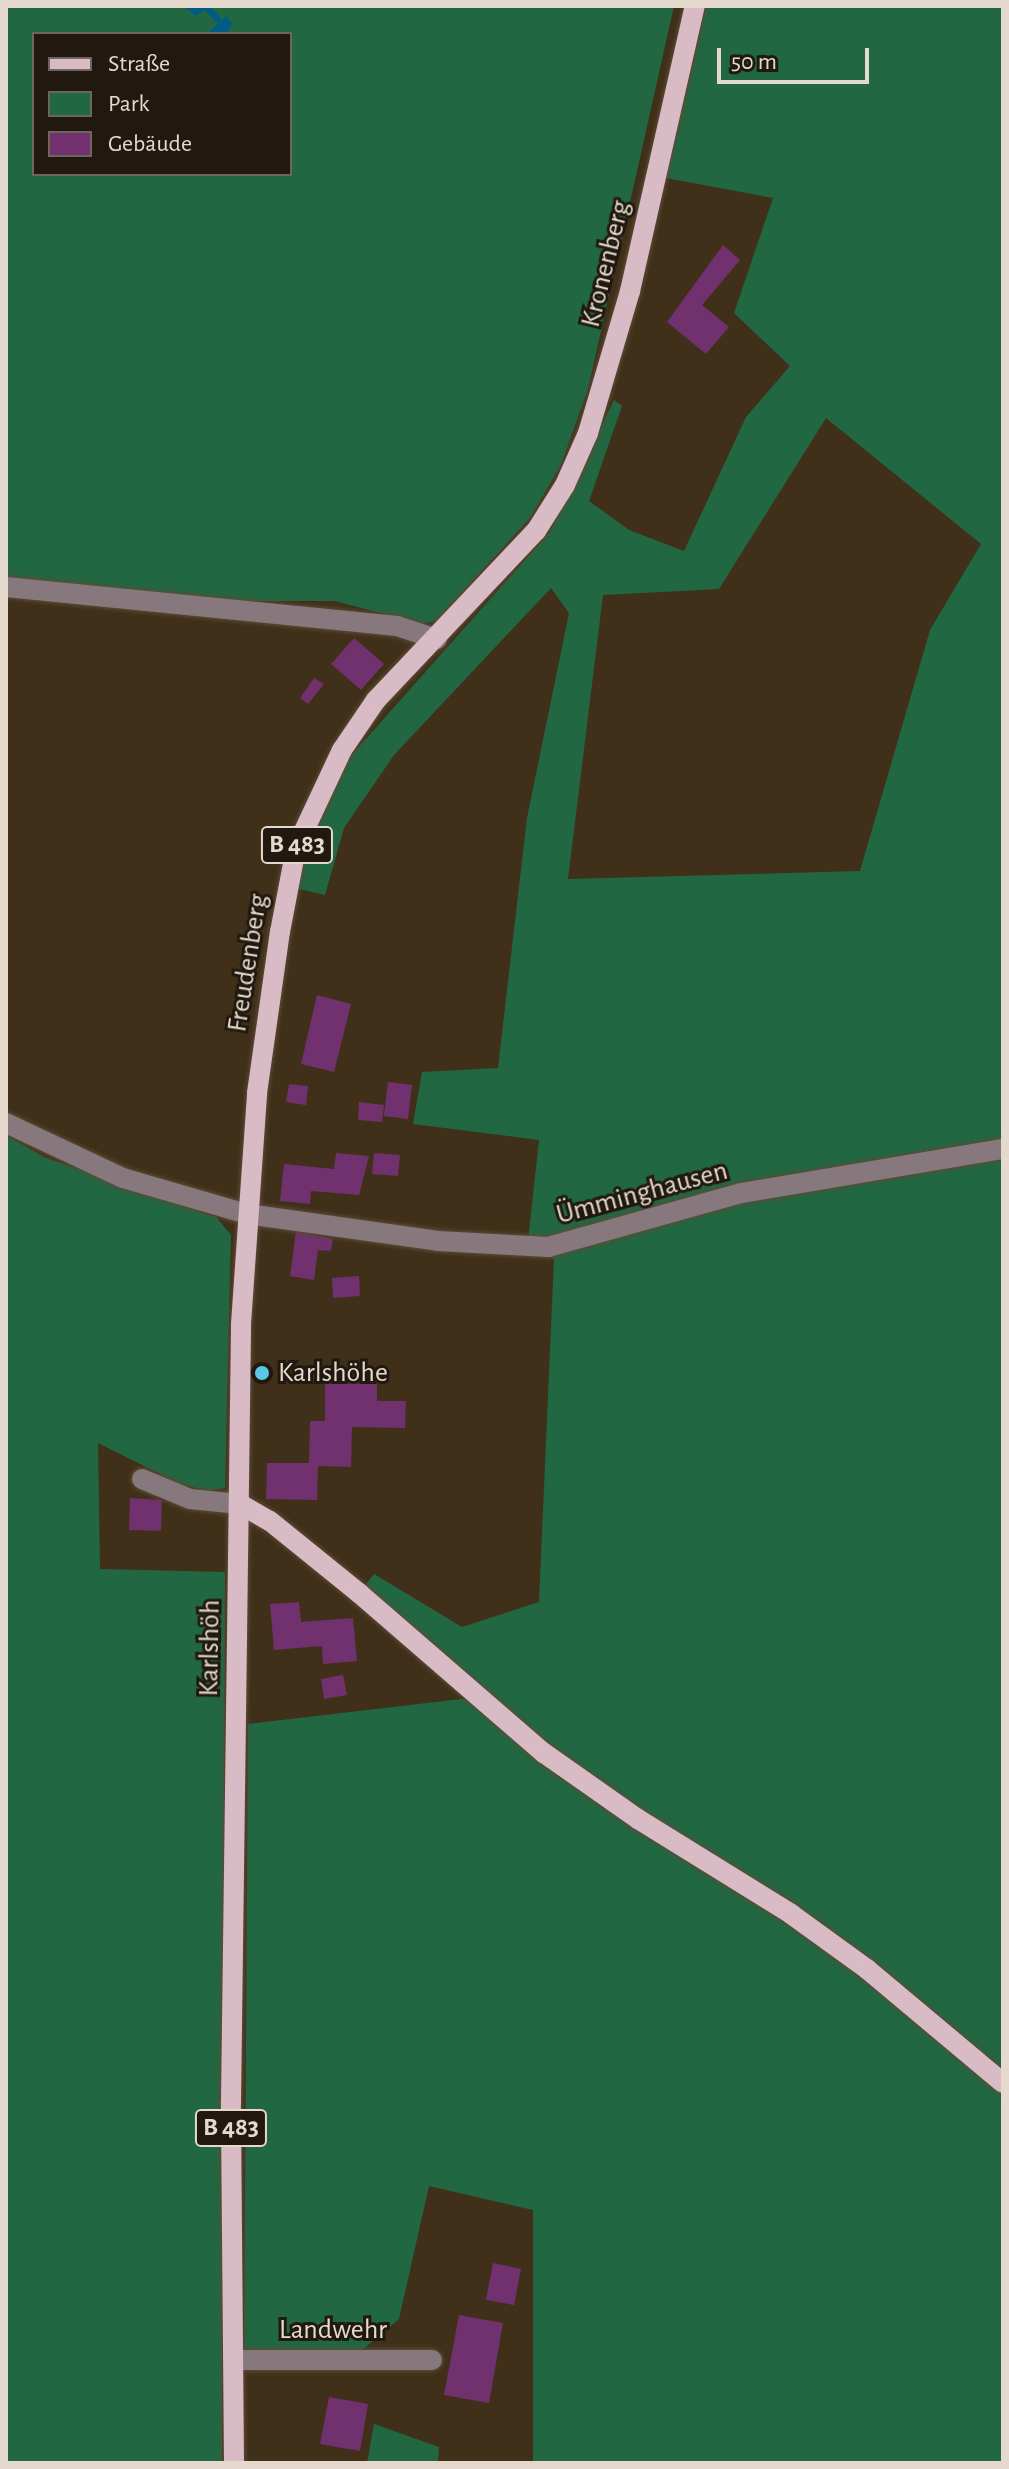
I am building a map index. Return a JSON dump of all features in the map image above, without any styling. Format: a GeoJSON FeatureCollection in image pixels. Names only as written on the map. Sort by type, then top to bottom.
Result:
{"type":"FeatureCollection","features":[{"type":"Feature","properties":{"kind":"main road","name":"Kronenberg"},"geometry":{"type":"LineString","coordinates":[[588,433],[630,291],[695,6]]}},
{"type":"Feature","properties":{"kind":"main road","name":"Freudenberg"},"geometry":{"type":"LineString","coordinates":[[240,1504],[247,1214],[267,1019],[296,848],[342,750],[376,700],[536,531],[565,485],[588,433]]}},
{"type":"Feature","properties":{"kind":"main road"},"geometry":{"type":"LineString","coordinates":[[240,1504],[270,1521],[593,1790],[791,1914],[867,1969],[1003,2083]]}},
{"type":"Feature","properties":{"kind":"main road","name":"Karlshöh"},"geometry":{"type":"LineString","coordinates":[[234,2360],[240,1504]]}},
{"type":"Feature","properties":{"kind":"main road","name":"B 483"},"geometry":{"type":"LineString","coordinates":[[234,2360],[234,2463]]}},
{"type":"Feature","properties":{"kind":"street"},"geometry":{"type":"LineString","coordinates":[[6,587],[397,626],[437,639]]}},
{"type":"Feature","properties":{"kind":"street","name":"Ümminghausen"},"geometry":{"type":"LineString","coordinates":[[6,1123],[123,1178],[247,1214],[438,1241],[561,1246],[742,1193],[1003,1149]]}},
{"type":"Feature","properties":{"kind":"street"},"geometry":{"type":"LineString","coordinates":[[142,1479],[190,1499],[240,1504]]}},
{"type":"Feature","properties":{"kind":"street","name":"Landwehr"},"geometry":{"type":"LineString","coordinates":[[234,2360],[432,2360]]}},
{"type":"Feature","properties":{"kind":"green space"},"geometry":{"type":"Polygon","coordinates":[[[6,6],[674,6],[588,389],[561,465],[530,518],[436,621],[422,624],[335,601],[245,601],[6,581],[6,6]]]}},
{"type":"Feature","properties":{"kind":"green space"},"geometry":{"type":"Polygon","coordinates":[[[706,6],[1003,6],[1003,2083],[867,1969],[638,1819],[359,1593],[374,1574],[462,1627],[539,1602],[554,1259],[528,1241],[539,1140],[413,1124],[422,1072],[498,1068],[527,818],[569,613],[551,588],[394,755],[344,828],[325,895],[295,888],[310,838],[348,759],[549,533],[614,400],[622,406],[589,501],[629,530],[684,551],[746,417],[790,366],[734,313],[773,198],[666,178],[706,6]],[[826,418],[719,589],[603,595],[568,879],[860,871],[930,630],[981,544],[826,418]]]}},
{"type":"Feature","properties":{"kind":"green space"},"geometry":{"type":"Polygon","coordinates":[[[6,1135],[44,1157],[216,1217],[231,1235],[225,1488],[207,1491],[178,1483],[98,1443],[100,1569],[225,1572],[222,2463],[6,2463],[6,1135]]]}},
{"type":"Feature","properties":{"kind":"green space"},"geometry":{"type":"Polygon","coordinates":[[[470,1698],[789,1917],[1003,2090],[1003,2463],[533,2463],[533,2210],[429,2186],[399,2319],[361,2351],[244,2351],[248,1724],[470,1698]]]}},
{"type":"Feature","properties":{"kind":"green space"},"geometry":{"type":"Polygon","coordinates":[[[374,2424],[439,2447],[438,2463],[367,2463],[374,2424]]]}},
{"type":"Feature","properties":{"kind":"water"},"geometry":{"type":"Polygon","coordinates":[[[226,16],[232,23],[228,32],[209,32],[226,16]]]}},
{"type":"Feature","properties":{"kind":"building"},"geometry":{"type":"Polygon","coordinates":[[[723,245],[740,260],[702,305],[729,327],[706,354],[667,322],[723,245]]]}},
{"type":"Feature","properties":{"kind":"building"},"geometry":{"type":"Polygon","coordinates":[[[354,638],[384,664],[361,690],[331,664],[354,638]]]}},
{"type":"Feature","properties":{"kind":"building"},"geometry":{"type":"Polygon","coordinates":[[[314,678],[324,684],[308,704],[300,698],[314,678]]]}},
{"type":"Feature","properties":{"kind":"building"},"geometry":{"type":"Polygon","coordinates":[[[317,995],[351,1004],[334,1072],[301,1064],[317,995]]]}},
{"type":"Feature","properties":{"kind":"building"},"geometry":{"type":"Polygon","coordinates":[[[388,1082],[412,1085],[408,1119],[384,1116],[388,1082]]]}},
{"type":"Feature","properties":{"kind":"building"},"geometry":{"type":"Polygon","coordinates":[[[289,1084],[308,1086],[306,1105],[286,1102],[289,1084]]]}},
{"type":"Feature","properties":{"kind":"building"},"geometry":{"type":"Polygon","coordinates":[[[359,1102],[384,1105],[382,1122],[358,1120],[359,1102]]]}},
{"type":"Feature","properties":{"kind":"building"},"geometry":{"type":"Polygon","coordinates":[[[336,1153],[369,1156],[359,1195],[311,1191],[310,1204],[280,1201],[284,1164],[334,1169],[336,1153]]]}},
{"type":"Feature","properties":{"kind":"building"},"geometry":{"type":"Polygon","coordinates":[[[374,1153],[400,1155],[398,1176],[372,1174],[374,1153]]]}},
{"type":"Feature","properties":{"kind":"building"},"geometry":{"type":"Polygon","coordinates":[[[296,1231],[333,1239],[331,1251],[318,1250],[314,1280],[290,1276],[296,1231]]]}},
{"type":"Feature","properties":{"kind":"building"},"geometry":{"type":"Polygon","coordinates":[[[359,1276],[360,1296],[333,1298],[332,1278],[359,1276]]]}},
{"type":"Feature","properties":{"kind":"building"},"geometry":{"type":"Polygon","coordinates":[[[325,1383],[377,1384],[377,1401],[406,1401],[405,1428],[352,1427],[351,1467],[318,1466],[317,1500],[266,1499],[267,1463],[309,1463],[310,1421],[325,1421],[325,1383]]]}},
{"type":"Feature","properties":{"kind":"building"},"geometry":{"type":"Polygon","coordinates":[[[130,1498],[162,1500],[161,1531],[129,1530],[130,1498]]]}},
{"type":"Feature","properties":{"kind":"building"},"geometry":{"type":"Polygon","coordinates":[[[299,1602],[301,1622],[353,1618],[357,1661],[323,1664],[322,1646],[274,1650],[270,1604],[299,1602]]]}},
{"type":"Feature","properties":{"kind":"building"},"geometry":{"type":"Polygon","coordinates":[[[343,1675],[347,1695],[324,1699],[321,1679],[343,1675]]]}},
{"type":"Feature","properties":{"kind":"building"},"geometry":{"type":"Polygon","coordinates":[[[493,2263],[521,2269],[514,2305],[486,2300],[493,2263]]]}},
{"type":"Feature","properties":{"kind":"building"},"geometry":{"type":"Polygon","coordinates":[[[459,2315],[503,2323],[489,2403],[444,2395],[459,2315]]]}},
{"type":"Feature","properties":{"kind":"building"},"geometry":{"type":"Polygon","coordinates":[[[329,2397],[368,2404],[360,2451],[320,2444],[329,2397]]]}},
{"type":"Feature","properties":{"kind":"waterway"},"geometry":{"type":"LineString","coordinates":[[188,6],[196,12],[206,6]]}},
{"type":"Feature","properties":{"kind":"waterway"},"geometry":{"type":"LineString","coordinates":[[206,6],[218,20]]}},
{"type":"Feature","properties":{"kind":"place","name":"Karlshöhe"},"geometry":{"type":"Point","coordinates":[262,1373]}}]}
